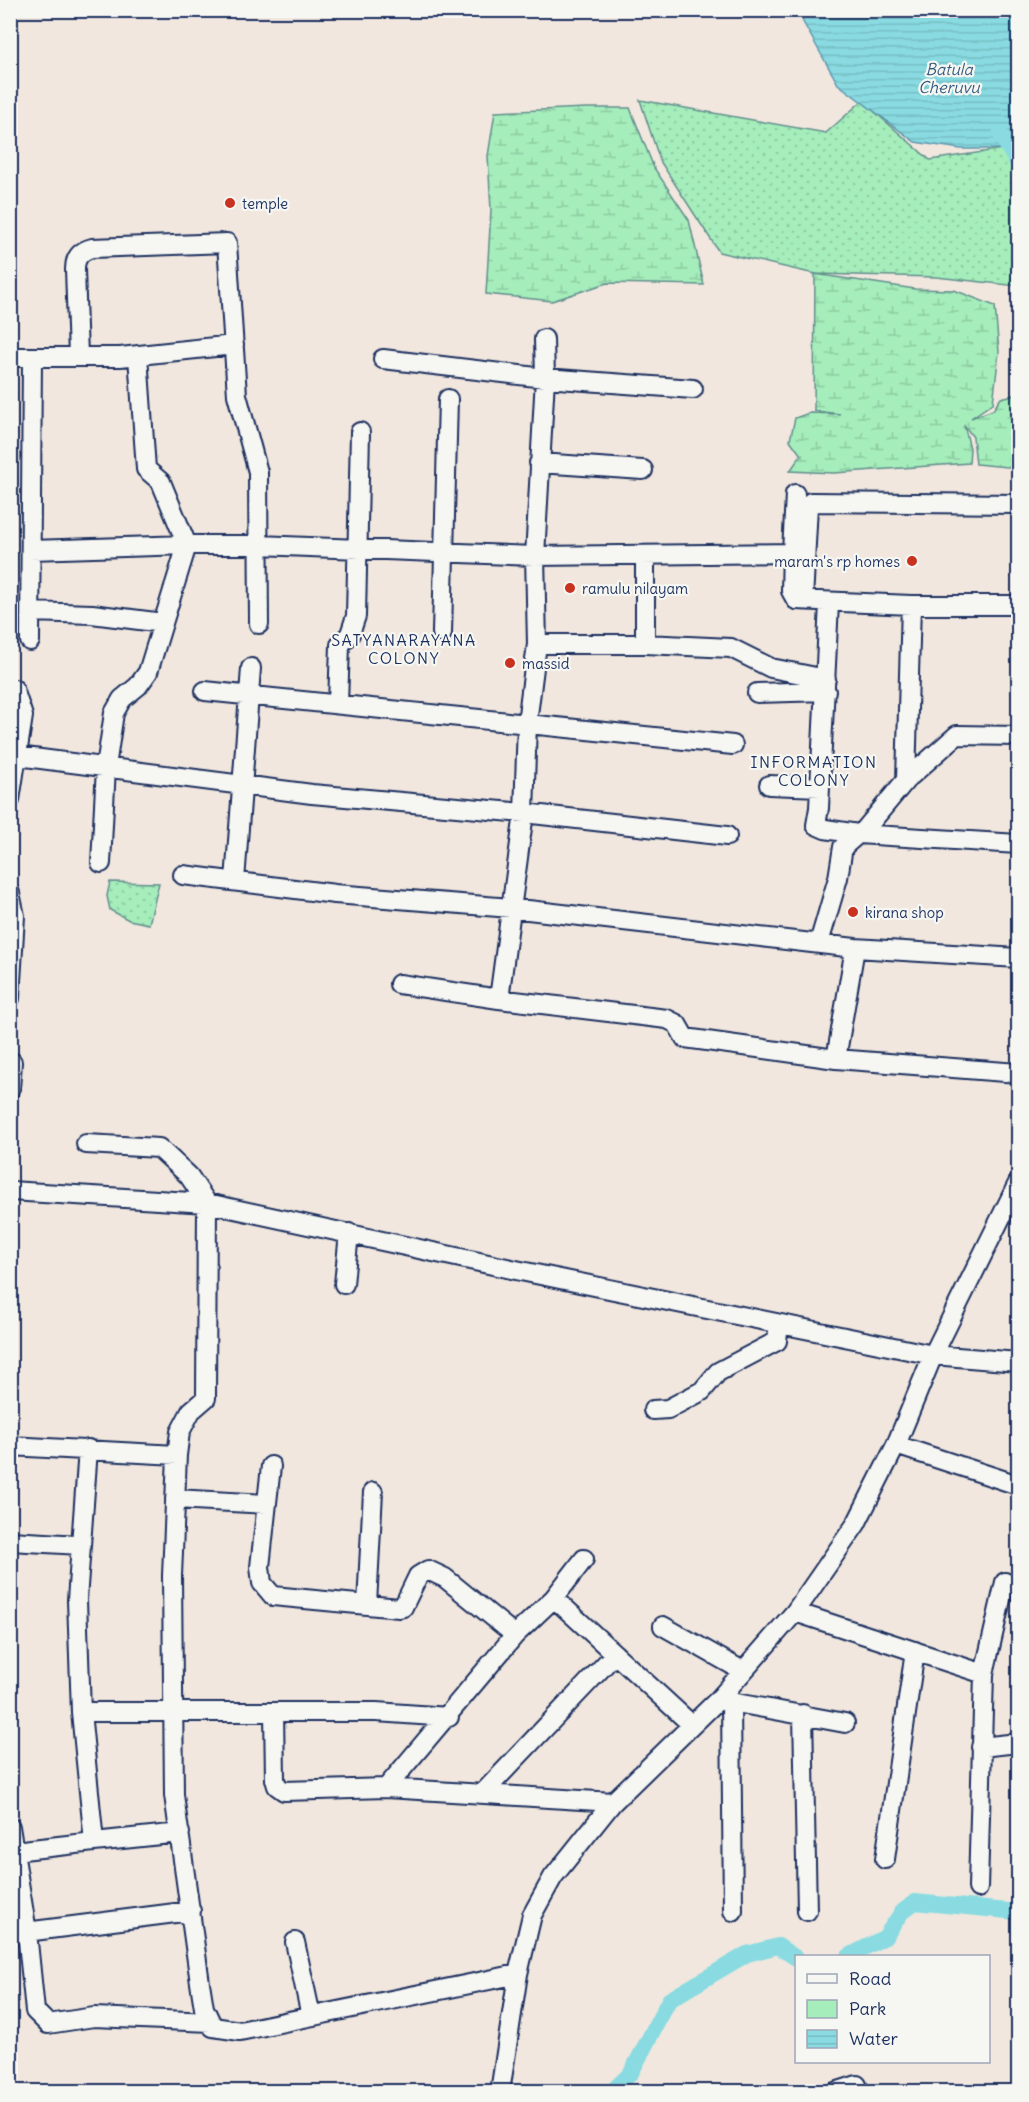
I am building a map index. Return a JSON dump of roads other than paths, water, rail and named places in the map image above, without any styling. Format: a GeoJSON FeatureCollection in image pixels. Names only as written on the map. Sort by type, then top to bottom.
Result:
{"type":"FeatureCollection","features":[{"type":"Feature","properties":{"kind":"street"},"geometry":{"type":"LineString","coordinates":[[78,356],[75,261],[83,251],[92,248],[227,243],[237,395],[258,472],[259,624]]}},
{"type":"Feature","properties":{"kind":"street"},"geometry":{"type":"LineString","coordinates":[[499,999],[524,813],[527,723],[537,644],[535,556],[545,378],[544,339]]}},
{"type":"Feature","properties":{"kind":"street"},"geometry":{"type":"LineString","coordinates":[[10,357],[138,356],[234,345]]}},
{"type":"Feature","properties":{"kind":"street"},"geometry":{"type":"LineString","coordinates":[[101,863],[106,767],[114,713],[122,699],[144,679],[187,545],[161,482],[146,469],[138,356]]}},
{"type":"Feature","properties":{"kind":"street"},"geometry":{"type":"LineString","coordinates":[[30,641],[32,358]]}},
{"type":"Feature","properties":{"kind":"street"},"geometry":{"type":"LineString","coordinates":[[383,358],[545,378],[693,389]]}},
{"type":"Feature","properties":{"kind":"street"},"geometry":{"type":"LineString","coordinates":[[442,633],[448,399]]}},
{"type":"Feature","properties":{"kind":"street"},"geometry":{"type":"LineString","coordinates":[[338,704],[340,645],[350,634],[356,616],[360,432]]}},
{"type":"Feature","properties":{"kind":"street"},"geometry":{"type":"LineString","coordinates":[[539,463],[643,470]]}},
{"type":"Feature","properties":{"kind":"street"},"geometry":{"type":"LineString","coordinates":[[795,494],[791,591],[793,596],[803,602],[911,605],[1018,604]]}},
{"type":"Feature","properties":{"kind":"street"},"geometry":{"type":"LineString","coordinates":[[803,602],[808,507],[811,502],[1018,504]]}},
{"type":"Feature","properties":{"kind":"street"},"geometry":{"type":"LineString","coordinates":[[31,550],[259,545],[535,556],[792,553]]}},
{"type":"Feature","properties":{"kind":"street"},"geometry":{"type":"LineString","coordinates":[[645,555],[645,644]]}},
{"type":"Feature","properties":{"kind":"street"},"geometry":{"type":"LineString","coordinates":[[829,603],[816,825],[825,829],[860,833],[1018,844]]}},
{"type":"Feature","properties":{"kind":"street"},"geometry":{"type":"LineString","coordinates":[[906,780],[911,605]]}},
{"type":"Feature","properties":{"kind":"street"},"geometry":{"type":"LineString","coordinates":[[31,612],[92,614],[163,623]]}},
{"type":"Feature","properties":{"kind":"street"},"geometry":{"type":"LineString","coordinates":[[537,644],[645,644],[731,648],[771,668],[826,685]]}},
{"type":"Feature","properties":{"kind":"street"},"geometry":{"type":"LineString","coordinates":[[235,881],[251,668]]}},
{"type":"Feature","properties":{"kind":"street"},"geometry":{"type":"LineString","coordinates":[[757,693],[826,685]]}},
{"type":"Feature","properties":{"kind":"street"},"geometry":{"type":"LineString","coordinates":[[10,800],[14,755],[23,716],[14,689]]}},
{"type":"Feature","properties":{"kind":"street"},"geometry":{"type":"LineString","coordinates":[[206,690],[733,745]]}},
{"type":"Feature","properties":{"kind":"street"},"geometry":{"type":"LineString","coordinates":[[819,943],[838,878],[843,847],[860,833],[906,780],[957,735],[1018,735]]}},
{"type":"Feature","properties":{"kind":"street"},"geometry":{"type":"LineString","coordinates":[[14,755],[312,794],[524,813],[727,836]]}},
{"type":"Feature","properties":{"kind":"street"},"geometry":{"type":"LineString","coordinates":[[769,785],[820,787]]}},
{"type":"Feature","properties":{"kind":"street"},"geometry":{"type":"LineString","coordinates":[[183,875],[335,894],[511,908],[855,948],[1018,958]]}},
{"type":"Feature","properties":{"kind":"street"},"geometry":{"type":"LineString","coordinates":[[10,892],[15,916],[10,998]]}},
{"type":"Feature","properties":{"kind":"street"},"geometry":{"type":"LineString","coordinates":[[836,1059],[855,948]]}},
{"type":"Feature","properties":{"kind":"street"},"geometry":{"type":"LineString","coordinates":[[399,984],[499,999],[667,1019],[677,1024],[684,1038],[836,1059],[1018,1073]]}},
{"type":"Feature","properties":{"kind":"street"},"geometry":{"type":"LineString","coordinates":[[10,1089],[12,1062]]}},
{"type":"Feature","properties":{"kind":"street"},"geometry":{"type":"LineString","coordinates":[[86,1144],[159,1148],[189,1176],[207,1203],[206,1398],[191,1411],[180,1432],[177,1455],[172,1712],[174,1795],[204,2008],[213,2027],[240,2031],[518,1974]]}},
{"type":"Feature","properties":{"kind":"street"},"geometry":{"type":"LineString","coordinates":[[500,2091],[518,1974],[532,1915],[553,1877],[613,1802],[692,1725],[725,1701],[743,1671],[795,1612],[856,1524],[896,1445],[933,1355],[1018,1184]]}},
{"type":"Feature","properties":{"kind":"street"},"geometry":{"type":"LineString","coordinates":[[10,1191],[207,1203],[933,1355],[1018,1362]]}},
{"type":"Feature","properties":{"kind":"street"},"geometry":{"type":"LineString","coordinates":[[344,1284],[349,1233]]}},
{"type":"Feature","properties":{"kind":"street"},"geometry":{"type":"LineString","coordinates":[[653,1410],[668,1408],[702,1391],[718,1372],[777,1341],[778,1324]]}},
{"type":"Feature","properties":{"kind":"street"},"geometry":{"type":"LineString","coordinates":[[896,1445],[1018,1485]]}},
{"type":"Feature","properties":{"kind":"street"},"geometry":{"type":"LineString","coordinates":[[10,1446],[177,1455]]}},
{"type":"Feature","properties":{"kind":"street"},"geometry":{"type":"LineString","coordinates":[[88,1449],[77,1600],[81,1712],[94,1842]]}},
{"type":"Feature","properties":{"kind":"street"},"geometry":{"type":"LineString","coordinates":[[271,1466],[260,1567],[262,1583],[273,1596],[403,1607],[418,1576],[428,1570],[445,1578],[515,1635]]}},
{"type":"Feature","properties":{"kind":"street"},"geometry":{"type":"LineString","coordinates":[[367,1604],[373,1492]]}},
{"type":"Feature","properties":{"kind":"street"},"geometry":{"type":"LineString","coordinates":[[175,1499],[266,1504]]}},
{"type":"Feature","properties":{"kind":"street"},"geometry":{"type":"LineString","coordinates":[[10,1541],[81,1545]]}},
{"type":"Feature","properties":{"kind":"street"},"geometry":{"type":"LineString","coordinates":[[386,1788],[449,1717],[515,1635],[554,1598],[584,1559]]}},
{"type":"Feature","properties":{"kind":"street"},"geometry":{"type":"LineString","coordinates":[[978,1888],[984,1674],[1005,1582]]}},
{"type":"Feature","properties":{"kind":"street"},"geometry":{"type":"LineString","coordinates":[[554,1598],[692,1725]]}},
{"type":"Feature","properties":{"kind":"street"},"geometry":{"type":"LineString","coordinates":[[795,1612],[984,1674]]}},
{"type":"Feature","properties":{"kind":"street"},"geometry":{"type":"LineString","coordinates":[[663,1626],[743,1671]]}},
{"type":"Feature","properties":{"kind":"street"},"geometry":{"type":"LineString","coordinates":[[885,1859],[915,1650]]}},
{"type":"Feature","properties":{"kind":"street"},"geometry":{"type":"LineString","coordinates":[[483,1793],[615,1654]]}},
{"type":"Feature","properties":{"kind":"street"},"geometry":{"type":"LineString","coordinates":[[725,1701],[845,1723]]}},
{"type":"Feature","properties":{"kind":"street"},"geometry":{"type":"LineString","coordinates":[[725,1701],[733,1911]]}},
{"type":"Feature","properties":{"kind":"street"},"geometry":{"type":"LineString","coordinates":[[81,1712],[376,1712],[449,1717]]}},
{"type":"Feature","properties":{"kind":"street"},"geometry":{"type":"LineString","coordinates":[[274,1712],[275,1779],[277,1786],[284,1791],[386,1788],[613,1802]]}},
{"type":"Feature","properties":{"kind":"street"},"geometry":{"type":"LineString","coordinates":[[803,1714],[807,1911]]}},
{"type":"Feature","properties":{"kind":"street"},"geometry":{"type":"LineString","coordinates":[[981,1747],[1018,1743]]}},
{"type":"Feature","properties":{"kind":"street"},"geometry":{"type":"LineString","coordinates":[[10,1827],[14,1851],[19,1933],[35,2011],[48,2024],[94,2017],[211,2022]]}},
{"type":"Feature","properties":{"kind":"street"},"geometry":{"type":"LineString","coordinates":[[14,1851],[180,1833]]}},
{"type":"Feature","properties":{"kind":"street"},"geometry":{"type":"LineString","coordinates":[[19,1933],[191,1911]]}},
{"type":"Feature","properties":{"kind":"street"},"geometry":{"type":"LineString","coordinates":[[295,1942],[311,2016]]}},
{"type":"Feature","properties":{"kind":"street"},"geometry":{"type":"LineString","coordinates":[[835,2091],[857,2085]]}},
{"type":"Feature","properties":{"kind":"water","name":"Batula Cheruvu"},"geometry":{"type":"Polygon","coordinates":[[[800,11],[1018,11],[1018,137],[1003,149],[961,149],[915,142],[838,84],[803,22],[800,11]]]}},
{"type":"Feature","properties":{"kind":"waterway"},"geometry":{"type":"LineString","coordinates":[[1000,134],[1018,164]]}},
{"type":"Feature","properties":{"kind":"waterway"},"geometry":{"type":"LineString","coordinates":[[851,1955],[885,1937],[902,1912],[915,1902],[1018,1912]]}},
{"type":"Feature","properties":{"kind":"waterway"},"geometry":{"type":"LineString","coordinates":[[611,2092],[631,2073],[669,2000],[747,1954],[778,1946],[795,1957]]}},
{"type":"Feature","properties":{"kind":"place","name":"temple"},"geometry":{"type":"Point","coordinates":[230,203]}},
{"type":"Feature","properties":{"kind":"place","name":"maram's rp homes"},"geometry":{"type":"Point","coordinates":[912,561]}},
{"type":"Feature","properties":{"kind":"place","name":"ramulu nilayam"},"geometry":{"type":"Point","coordinates":[570,588]}},
{"type":"Feature","properties":{"kind":"place","name":"massid"},"geometry":{"type":"Point","coordinates":[510,663]}},
{"type":"Feature","properties":{"kind":"place","name":"kirana shop"},"geometry":{"type":"Point","coordinates":[853,912]}},
{"type":"Feature","properties":{"kind":"district","name":"SATYANARAYANA COLONY"},"geometry":{"type":"Point","coordinates":[404,649]}},
{"type":"Feature","properties":{"kind":"district","name":"INFORMATION COLONY"},"geometry":{"type":"Point","coordinates":[814,771]}}]}
